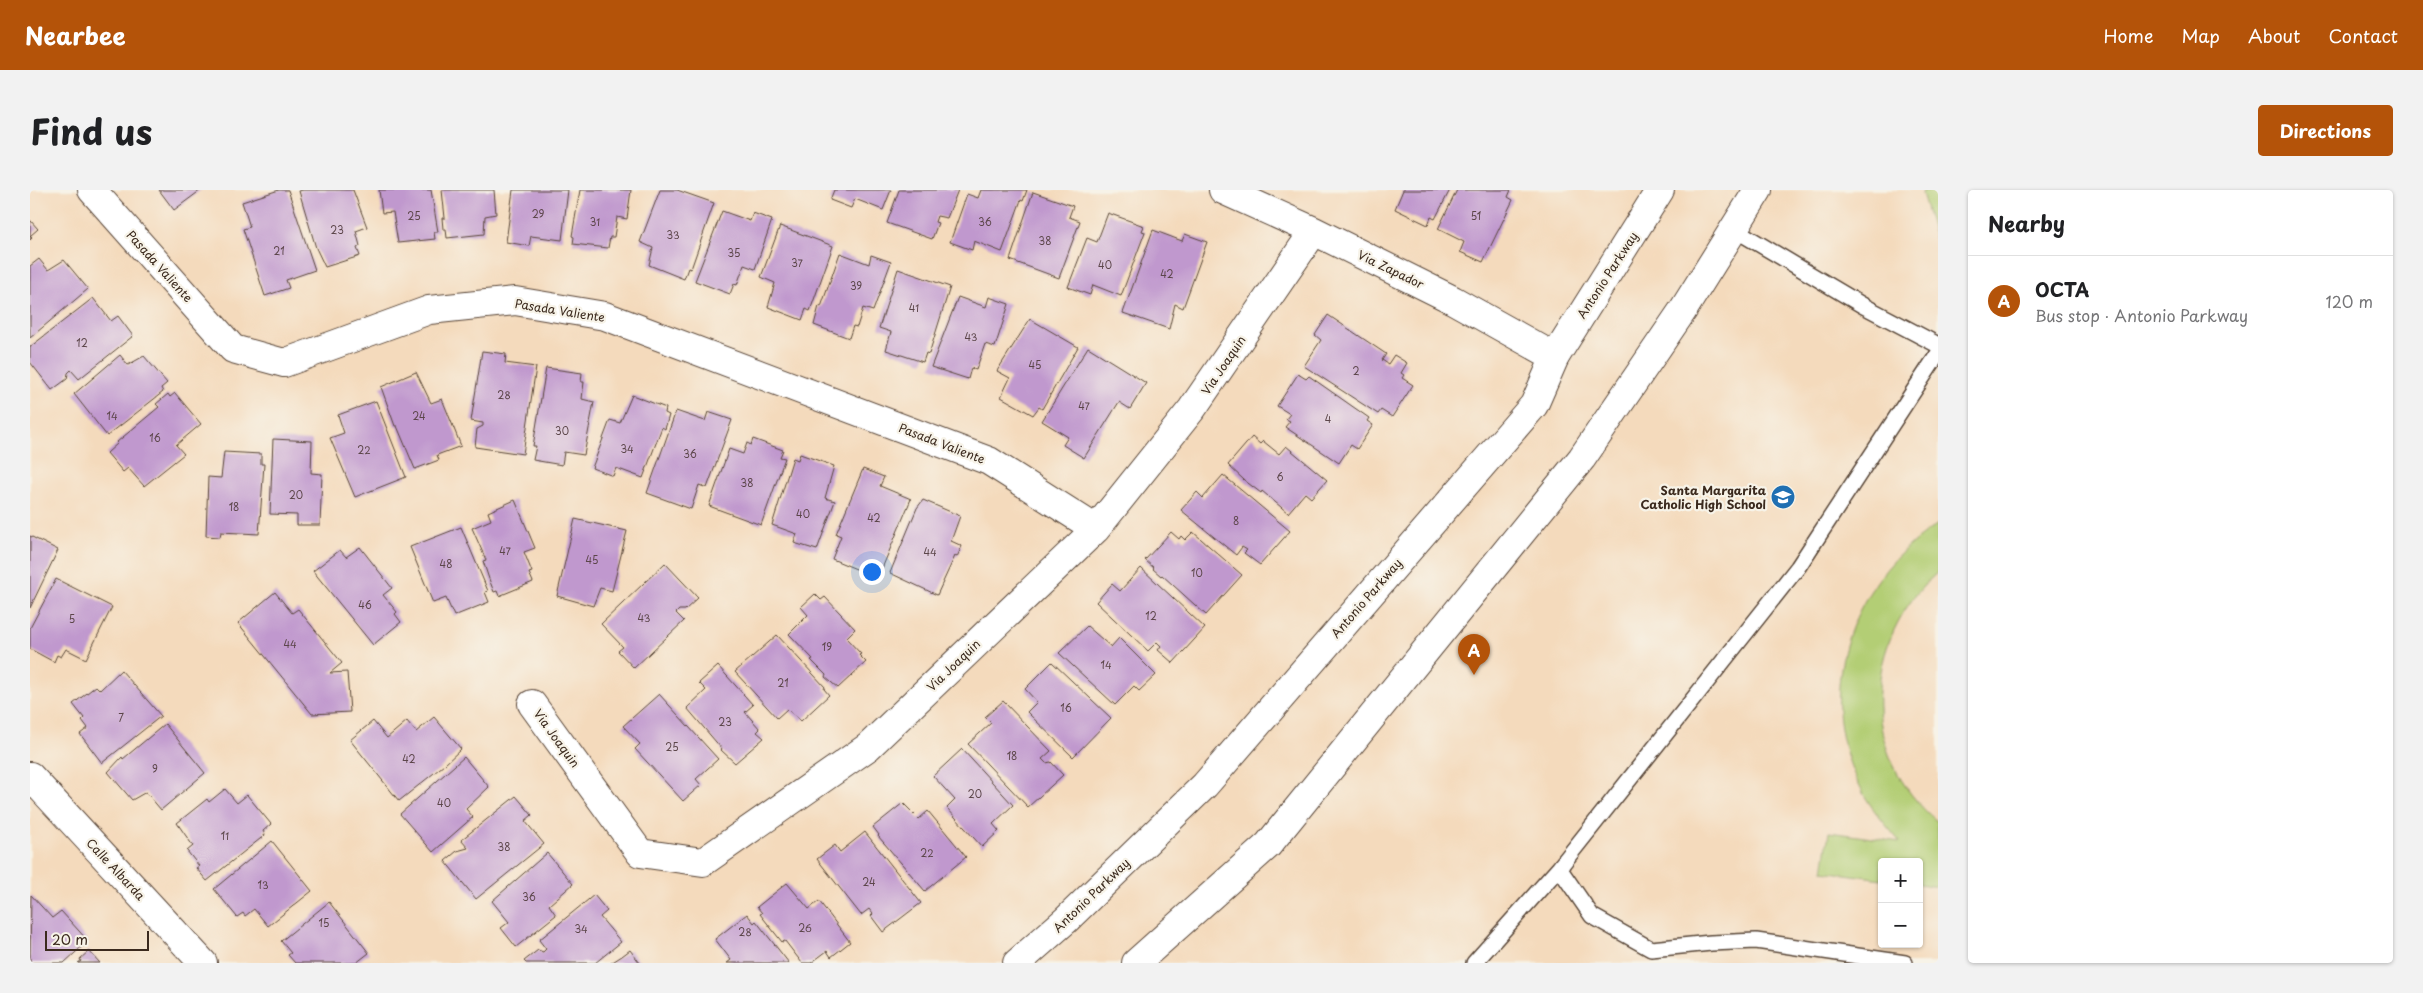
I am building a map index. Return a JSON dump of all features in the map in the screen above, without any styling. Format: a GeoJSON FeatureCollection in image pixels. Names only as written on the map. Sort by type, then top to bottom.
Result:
{"type":"FeatureCollection","features":[{"type":"Feature","properties":{"kind":"street","name":"Pasada Valiente"},"geometry":{"type":"LineString","coordinates":[[92,190],[233,349],[284,363],[429,310],[514,301],[605,316],[989,461],[1096,529]]}},
{"type":"Feature","properties":{"kind":"street","name":"Via Zapador"},"geometry":{"type":"LineString","coordinates":[[1223,190],[1314,231],[1453,300],[1555,357]]}},
{"type":"Feature","properties":{"kind":"street","name":"Antonio Parkway"},"geometry":{"type":"LineString","coordinates":[[1017,963],[1066,920],[1205,785],[1534,405],[1555,357],[1660,190]]}},
{"type":"Feature","properties":{"kind":"street"},"geometry":{"type":"LineString","coordinates":[[1136,963],[1268,845],[1582,458],[1684,310],[1758,190]]}},
{"type":"Feature","properties":{"kind":"street","name":"Via Joaquin"},"geometry":{"type":"LineString","coordinates":[[532,704],[640,853],[703,862],[868,747],[1096,529],[1192,408],[1314,231]]}},
{"type":"Feature","properties":{"kind":"street","name":"Calle Albarda"},"geometry":{"type":"LineString","coordinates":[[30,776],[203,963]]}},
{"type":"Feature","properties":{"kind":"lane"},"geometry":{"type":"LineString","coordinates":[[1734,229],[1862,305],[1938,345]]}},
{"type":"Feature","properties":{"kind":"lane"},"geometry":{"type":"LineString","coordinates":[[1474,963],[1559,868],[1798,567],[1938,354]]}},
{"type":"Feature","properties":{"kind":"lane"},"geometry":{"type":"LineString","coordinates":[[1559,868],[1592,916],[1651,949],[1756,941],[1905,963]]}},
{"type":"Feature","properties":{"kind":"green space"},"geometry":{"type":"Polygon","coordinates":[[[1923,190],[1938,190],[1938,249],[1922,193],[1923,190]]]}},
{"type":"Feature","properties":{"kind":"green space"},"geometry":{"type":"Polygon","coordinates":[[[1938,524],[1938,572],[1913,599],[1894,630],[1883,663],[1879,697],[1882,731],[1893,764],[1912,795],[1938,822],[1938,887],[1923,885],[1923,858],[1878,858],[1878,878],[1823,871],[1829,832],[1900,842],[1867,800],[1847,756],[1840,718],[1839,681],[1846,644],[1860,609],[1880,577],[1906,548],[1938,524]]]}},
{"type":"Feature","properties":{"kind":"building"},"geometry":{"type":"Polygon","coordinates":[[[159,190],[201,190],[174,210],[159,190]]]}},
{"type":"Feature","properties":{"kind":"building"},"geometry":{"type":"Polygon","coordinates":[[[279,190],[288,190],[315,270],[286,280],[289,288],[265,296],[243,229],[250,227],[242,202],[279,190]]]}},
{"type":"Feature","properties":{"kind":"building"},"geometry":{"type":"Polygon","coordinates":[[[353,190],[367,227],[356,231],[360,246],[357,248],[360,256],[325,267],[316,248],[299,191],[353,190]]]}},
{"type":"Feature","properties":{"kind":"building"},"geometry":{"type":"Polygon","coordinates":[[[379,190],[431,190],[438,232],[434,232],[435,239],[398,243],[393,212],[382,213],[379,190]]]}},
{"type":"Feature","properties":{"kind":"building"},"geometry":{"type":"Polygon","coordinates":[[[442,190],[494,190],[496,214],[485,216],[484,234],[447,238],[446,229],[443,229],[442,218],[445,218],[442,190]]]}},
{"type":"Feature","properties":{"kind":"building"},"geometry":{"type":"Polygon","coordinates":[[[513,190],[568,190],[562,240],[531,236],[529,246],[506,242],[513,190]]]}},
{"type":"Feature","properties":{"kind":"building"},"geometry":{"type":"Polygon","coordinates":[[[580,190],[631,190],[627,219],[617,217],[614,237],[610,237],[608,248],[573,244],[574,237],[572,236],[580,190]]]}},
{"type":"Feature","properties":{"kind":"building"},"geometry":{"type":"Polygon","coordinates":[[[660,190],[677,190],[714,203],[691,269],[688,268],[684,279],[649,265],[653,248],[640,242],[660,190]]]}},
{"type":"Feature","properties":{"kind":"building"},"geometry":{"type":"Polygon","coordinates":[[[834,190],[891,190],[883,210],[855,199],[851,208],[830,200],[834,190]]]}},
{"type":"Feature","properties":{"kind":"building"},"geometry":{"type":"Polygon","coordinates":[[[899,190],[958,190],[947,218],[937,216],[935,222],[938,223],[932,239],[887,223],[899,190]]]}},
{"type":"Feature","properties":{"kind":"building"},"geometry":{"type":"Polygon","coordinates":[[[981,190],[1027,190],[1023,201],[1021,200],[1002,252],[974,241],[972,250],[950,242],[967,194],[978,198],[981,190]]]}},
{"type":"Feature","properties":{"kind":"building"},"geometry":{"type":"Polygon","coordinates":[[[1403,190],[1450,190],[1435,219],[1431,217],[1428,225],[1395,209],[1403,190]]]}},
{"type":"Feature","properties":{"kind":"building"},"geometry":{"type":"Polygon","coordinates":[[[1457,190],[1511,190],[1508,197],[1513,200],[1483,262],[1460,252],[1464,242],[1438,229],[1457,190]]]}},
{"type":"Feature","properties":{"kind":"building"},"geometry":{"type":"Polygon","coordinates":[[[1033,192],[1073,206],[1069,217],[1080,221],[1059,278],[1010,260],[1033,192]]]}},
{"type":"Feature","properties":{"kind":"building"},"geometry":{"type":"Polygon","coordinates":[[[722,211],[750,221],[753,213],[772,220],[755,269],[744,265],[737,285],[734,284],[730,294],[695,281],[722,211]]]}},
{"type":"Feature","properties":{"kind":"building"},"geometry":{"type":"Polygon","coordinates":[[[1108,213],[1144,226],[1142,231],[1145,232],[1121,296],[1093,285],[1090,295],[1068,287],[1087,238],[1097,242],[1108,213]]]}},
{"type":"Feature","properties":{"kind":"building"},"geometry":{"type":"Polygon","coordinates":[[[30,220],[38,229],[30,236],[30,220]]]}},
{"type":"Feature","properties":{"kind":"building"},"geometry":{"type":"Polygon","coordinates":[[[780,226],[833,246],[810,311],[806,309],[802,320],[768,307],[775,283],[761,277],[780,226]]]}},
{"type":"Feature","properties":{"kind":"building"},"geometry":{"type":"Polygon","coordinates":[[[1153,230],[1182,241],[1185,234],[1207,242],[1183,308],[1175,304],[1169,329],[1123,313],[1153,230]]]}},
{"type":"Feature","properties":{"kind":"building"},"geometry":{"type":"Polygon","coordinates":[[[840,253],[869,264],[871,255],[891,262],[873,311],[863,308],[857,327],[853,326],[849,338],[814,325],[819,306],[821,307],[840,253]]]}},
{"type":"Feature","properties":{"kind":"building"},"geometry":{"type":"Polygon","coordinates":[[[39,259],[48,270],[64,260],[88,289],[30,338],[30,266],[39,259]]]}},
{"type":"Feature","properties":{"kind":"building"},"geometry":{"type":"Polygon","coordinates":[[[898,269],[950,287],[929,354],[926,353],[923,362],[886,350],[891,332],[879,328],[898,269]]]}},
{"type":"Feature","properties":{"kind":"building"},"geometry":{"type":"Polygon","coordinates":[[[958,297],[986,307],[989,297],[1009,304],[995,347],[985,344],[976,370],[971,368],[968,379],[931,367],[958,297]]]}},
{"type":"Feature","properties":{"kind":"building"},"geometry":{"type":"Polygon","coordinates":[[[93,298],[111,321],[118,316],[133,336],[79,379],[71,370],[68,373],[67,379],[52,390],[30,362],[30,347],[93,298]]]}},
{"type":"Feature","properties":{"kind":"building"},"geometry":{"type":"Polygon","coordinates":[[[1328,315],[1386,354],[1382,360],[1388,364],[1394,355],[1407,363],[1401,373],[1404,375],[1402,378],[1413,385],[1392,417],[1381,410],[1378,414],[1304,366],[1321,340],[1315,335],[1328,315]]]}},
{"type":"Feature","properties":{"kind":"building"},"geometry":{"type":"Polygon","coordinates":[[[1030,319],[1078,347],[1042,409],[1039,407],[1033,415],[1001,397],[1010,378],[997,371],[1030,319]]]}},
{"type":"Feature","properties":{"kind":"building"},"geometry":{"type":"Polygon","coordinates":[[[1088,347],[1146,383],[1130,409],[1119,402],[1084,458],[1063,445],[1068,437],[1042,421],[1088,347]]]}},
{"type":"Feature","properties":{"kind":"building"},"geometry":{"type":"Polygon","coordinates":[[[482,351],[506,354],[505,363],[536,367],[523,454],[475,447],[477,429],[483,426],[483,423],[471,421],[482,351]]]}},
{"type":"Feature","properties":{"kind":"building"},"geometry":{"type":"Polygon","coordinates":[[[120,355],[128,365],[144,356],[167,383],[161,388],[163,392],[107,436],[74,394],[120,355]]]}},
{"type":"Feature","properties":{"kind":"building"},"geometry":{"type":"Polygon","coordinates":[[[546,368],[582,373],[581,382],[584,382],[582,399],[594,402],[584,455],[564,452],[562,465],[533,460],[536,446],[533,446],[546,368]]]}},
{"type":"Feature","properties":{"kind":"building"},"geometry":{"type":"Polygon","coordinates":[[[416,372],[431,403],[442,399],[461,446],[437,455],[439,460],[415,469],[397,426],[395,426],[381,387],[416,372]]]}},
{"type":"Feature","properties":{"kind":"building"},"geometry":{"type":"Polygon","coordinates":[[[1298,374],[1306,379],[1309,376],[1369,418],[1367,421],[1373,425],[1357,449],[1351,445],[1339,463],[1285,427],[1290,421],[1286,419],[1290,414],[1277,406],[1298,374]]]}},
{"type":"Feature","properties":{"kind":"building"},"geometry":{"type":"Polygon","coordinates":[[[175,393],[201,424],[176,445],[184,454],[144,486],[128,468],[123,472],[107,453],[117,442],[159,407],[156,404],[168,394],[170,397],[175,393]]]}},
{"type":"Feature","properties":{"kind":"building"},"geometry":{"type":"Polygon","coordinates":[[[632,395],[666,408],[665,413],[669,415],[665,429],[662,427],[643,478],[616,468],[613,476],[592,468],[610,420],[620,423],[632,395]]]}},
{"type":"Feature","properties":{"kind":"building"},"geometry":{"type":"Polygon","coordinates":[[[376,401],[406,477],[355,497],[330,438],[344,433],[338,415],[376,401]]]}},
{"type":"Feature","properties":{"kind":"building"},"geometry":{"type":"Polygon","coordinates":[[[676,411],[705,421],[708,412],[732,420],[707,488],[699,485],[691,509],[647,493],[676,411]]]}},
{"type":"Feature","properties":{"kind":"building"},"geometry":{"type":"Polygon","coordinates":[[[1252,437],[1260,444],[1263,441],[1279,454],[1286,446],[1327,480],[1311,498],[1305,493],[1288,513],[1262,491],[1261,493],[1244,480],[1228,465],[1252,437]]]}},
{"type":"Feature","properties":{"kind":"building"},"geometry":{"type":"Polygon","coordinates":[[[273,439],[312,441],[311,473],[322,474],[320,525],[297,525],[297,515],[270,514],[273,439]]]}},
{"type":"Feature","properties":{"kind":"building"},"geometry":{"type":"Polygon","coordinates":[[[753,439],[783,450],[780,457],[785,458],[761,525],[709,506],[729,449],[743,454],[747,443],[751,445],[753,439]]]}},
{"type":"Feature","properties":{"kind":"building"},"geometry":{"type":"Polygon","coordinates":[[[224,452],[261,454],[261,464],[264,464],[259,534],[221,532],[220,537],[206,536],[208,477],[221,478],[224,452]]]}},
{"type":"Feature","properties":{"kind":"building"},"geometry":{"type":"Polygon","coordinates":[[[800,454],[834,466],[825,498],[835,501],[817,550],[794,543],[797,534],[772,525],[793,458],[798,460],[800,454]]]}},
{"type":"Feature","properties":{"kind":"building"},"geometry":{"type":"Polygon","coordinates":[[[863,469],[884,477],[880,486],[911,499],[878,578],[832,559],[841,536],[836,534],[863,469]]]}},
{"type":"Feature","properties":{"kind":"building"},"geometry":{"type":"Polygon","coordinates":[[[1223,475],[1290,531],[1260,565],[1244,553],[1247,550],[1242,547],[1236,555],[1181,510],[1197,492],[1203,498],[1223,475]]]}},
{"type":"Feature","properties":{"kind":"building"},"geometry":{"type":"Polygon","coordinates":[[[515,500],[535,548],[524,552],[532,572],[529,573],[533,582],[499,596],[497,591],[494,592],[483,561],[486,560],[472,528],[491,520],[488,512],[515,500]]]}},
{"type":"Feature","properties":{"kind":"building"},"geometry":{"type":"Polygon","coordinates":[[[923,500],[960,516],[951,541],[962,546],[957,557],[955,556],[937,595],[890,573],[917,508],[923,500]]]}},
{"type":"Feature","properties":{"kind":"building"},"geometry":{"type":"Polygon","coordinates":[[[575,519],[627,531],[612,591],[600,588],[593,606],[557,596],[575,519]]]}},
{"type":"Feature","properties":{"kind":"building"},"geometry":{"type":"Polygon","coordinates":[[[461,527],[488,591],[485,592],[489,602],[454,616],[446,598],[433,603],[410,547],[461,527]]]}},
{"type":"Feature","properties":{"kind":"building"},"geometry":{"type":"Polygon","coordinates":[[[1171,532],[1179,539],[1181,536],[1185,540],[1193,532],[1242,575],[1206,615],[1145,560],[1171,532]]]}},
{"type":"Feature","properties":{"kind":"building"},"geometry":{"type":"Polygon","coordinates":[[[30,536],[58,550],[30,608],[30,536]]]}},
{"type":"Feature","properties":{"kind":"building"},"geometry":{"type":"Polygon","coordinates":[[[360,547],[392,588],[383,595],[397,612],[395,614],[401,622],[373,645],[313,571],[340,550],[346,557],[360,547]]]}},
{"type":"Feature","properties":{"kind":"building"},"geometry":{"type":"Polygon","coordinates":[[[665,563],[698,598],[685,610],[679,610],[676,613],[684,621],[634,668],[618,651],[623,647],[601,624],[665,563]]]}},
{"type":"Feature","properties":{"kind":"building"},"geometry":{"type":"Polygon","coordinates":[[[1141,568],[1205,628],[1173,663],[1158,650],[1161,646],[1157,642],[1148,651],[1096,602],[1112,584],[1120,591],[1141,568]]]}},
{"type":"Feature","properties":{"kind":"building"},"geometry":{"type":"Polygon","coordinates":[[[56,579],[112,607],[86,659],[66,649],[61,657],[57,655],[54,662],[30,649],[30,628],[56,579]]]}},
{"type":"Feature","properties":{"kind":"building"},"geometry":{"type":"Polygon","coordinates":[[[275,592],[292,613],[298,609],[342,663],[330,673],[347,672],[350,712],[312,714],[238,623],[275,592]]]}},
{"type":"Feature","properties":{"kind":"building"},"geometry":{"type":"Polygon","coordinates":[[[815,594],[821,600],[825,597],[855,629],[846,638],[866,662],[838,688],[825,677],[826,675],[811,660],[813,659],[789,634],[808,615],[801,607],[815,594]]]}},
{"type":"Feature","properties":{"kind":"building"},"geometry":{"type":"Polygon","coordinates":[[[1087,626],[1111,647],[1119,638],[1156,675],[1139,691],[1134,686],[1115,705],[1059,653],[1087,626]]]}},
{"type":"Feature","properties":{"kind":"building"},"geometry":{"type":"Polygon","coordinates":[[[777,635],[825,687],[824,689],[829,695],[801,721],[787,709],[777,718],[735,672],[777,635]]]}},
{"type":"Feature","properties":{"kind":"building"},"geometry":{"type":"Polygon","coordinates":[[[1052,662],[1111,718],[1073,757],[1027,712],[1037,702],[1025,689],[1052,662]]]}},
{"type":"Feature","properties":{"kind":"building"},"geometry":{"type":"Polygon","coordinates":[[[718,666],[753,705],[745,712],[760,729],[757,732],[764,738],[735,763],[721,750],[687,708],[706,690],[699,683],[718,666]]]}},
{"type":"Feature","properties":{"kind":"building"},"geometry":{"type":"Polygon","coordinates":[[[121,670],[161,716],[102,763],[80,734],[88,728],[82,720],[84,718],[73,704],[96,686],[100,690],[121,670]]]}},
{"type":"Feature","properties":{"kind":"building"},"geometry":{"type":"Polygon","coordinates":[[[659,694],[718,759],[696,779],[701,785],[683,801],[635,749],[640,744],[623,726],[659,694]]]}},
{"type":"Feature","properties":{"kind":"building"},"geometry":{"type":"Polygon","coordinates":[[[1003,701],[1051,751],[1042,759],[1046,763],[1051,762],[1063,775],[1028,807],[968,744],[991,723],[985,717],[1003,701]]]}},
{"type":"Feature","properties":{"kind":"building"},"geometry":{"type":"Polygon","coordinates":[[[434,717],[461,749],[399,801],[350,740],[373,721],[387,738],[407,721],[416,732],[434,717]]]}},
{"type":"Feature","properties":{"kind":"building"},"geometry":{"type":"Polygon","coordinates":[[[165,724],[205,773],[161,810],[146,792],[132,800],[108,772],[122,757],[123,759],[165,724]]]}},
{"type":"Feature","properties":{"kind":"building"},"geometry":{"type":"Polygon","coordinates":[[[962,749],[1013,805],[993,824],[999,831],[982,847],[947,808],[955,800],[933,776],[962,749]]]}},
{"type":"Feature","properties":{"kind":"building"},"geometry":{"type":"Polygon","coordinates":[[[464,757],[489,787],[466,809],[473,817],[433,852],[400,814],[464,757]]]}},
{"type":"Feature","properties":{"kind":"building"},"geometry":{"type":"Polygon","coordinates":[[[225,789],[237,803],[247,795],[271,824],[263,831],[265,835],[207,881],[196,868],[199,866],[187,851],[193,846],[177,823],[207,799],[209,802],[225,789]]]}},
{"type":"Feature","properties":{"kind":"building"},"geometry":{"type":"Polygon","coordinates":[[[516,796],[532,815],[525,821],[544,844],[476,899],[445,861],[457,851],[468,848],[461,840],[516,796]]]}},
{"type":"Feature","properties":{"kind":"building"},"geometry":{"type":"Polygon","coordinates":[[[903,803],[919,819],[928,811],[966,857],[925,891],[878,836],[873,827],[903,803]]]}},
{"type":"Feature","properties":{"kind":"building"},"geometry":{"type":"Polygon","coordinates":[[[865,832],[921,903],[883,932],[871,916],[873,914],[869,909],[861,915],[817,859],[835,845],[840,852],[865,832]]]}},
{"type":"Feature","properties":{"kind":"building"},"geometry":{"type":"Polygon","coordinates":[[[272,841],[312,891],[268,926],[254,909],[245,916],[243,913],[237,917],[214,889],[272,841]]]}},
{"type":"Feature","properties":{"kind":"building"},"geometry":{"type":"Polygon","coordinates":[[[547,853],[573,884],[549,905],[556,915],[516,947],[501,928],[509,922],[492,901],[547,853]]]}},
{"type":"Feature","properties":{"kind":"building"},"geometry":{"type":"Polygon","coordinates":[[[787,883],[809,909],[819,901],[850,942],[831,957],[827,951],[811,963],[802,963],[785,941],[782,942],[760,914],[762,913],[757,907],[787,883]]]}},
{"type":"Feature","properties":{"kind":"building"},"geometry":{"type":"Polygon","coordinates":[[[31,895],[52,918],[61,911],[88,941],[64,963],[30,963],[31,895]]]}},
{"type":"Feature","properties":{"kind":"building"},"geometry":{"type":"Polygon","coordinates":[[[594,895],[607,911],[600,917],[621,942],[595,963],[526,963],[524,961],[538,950],[543,952],[546,949],[539,940],[594,895]]]}},
{"type":"Feature","properties":{"kind":"building"},"geometry":{"type":"Polygon","coordinates":[[[329,902],[369,953],[356,963],[295,963],[288,955],[291,953],[281,941],[329,902]]]}},
{"type":"Feature","properties":{"kind":"building"},"geometry":{"type":"Polygon","coordinates":[[[747,914],[754,923],[756,921],[789,963],[727,963],[731,960],[715,939],[747,914]]]}},
{"type":"Feature","properties":{"kind":"building"},"geometry":{"type":"Polygon","coordinates":[[[630,950],[640,963],[611,963],[622,956],[630,950]]]}},
{"type":"Feature","properties":{"kind":"building"},"geometry":{"type":"Polygon","coordinates":[[[89,951],[100,963],[78,963],[81,961],[80,959],[89,951]]]}},
{"type":"Feature","properties":{"kind":"place","name":"Santa Margarita Catholic High School"},"geometry":{"type":"Point","coordinates":[1783,497]}},
{"type":"Feature","properties":{"kind":"place","name":"OCTA"},"geometry":{"type":"Point","coordinates":[1474,675]}}]}
